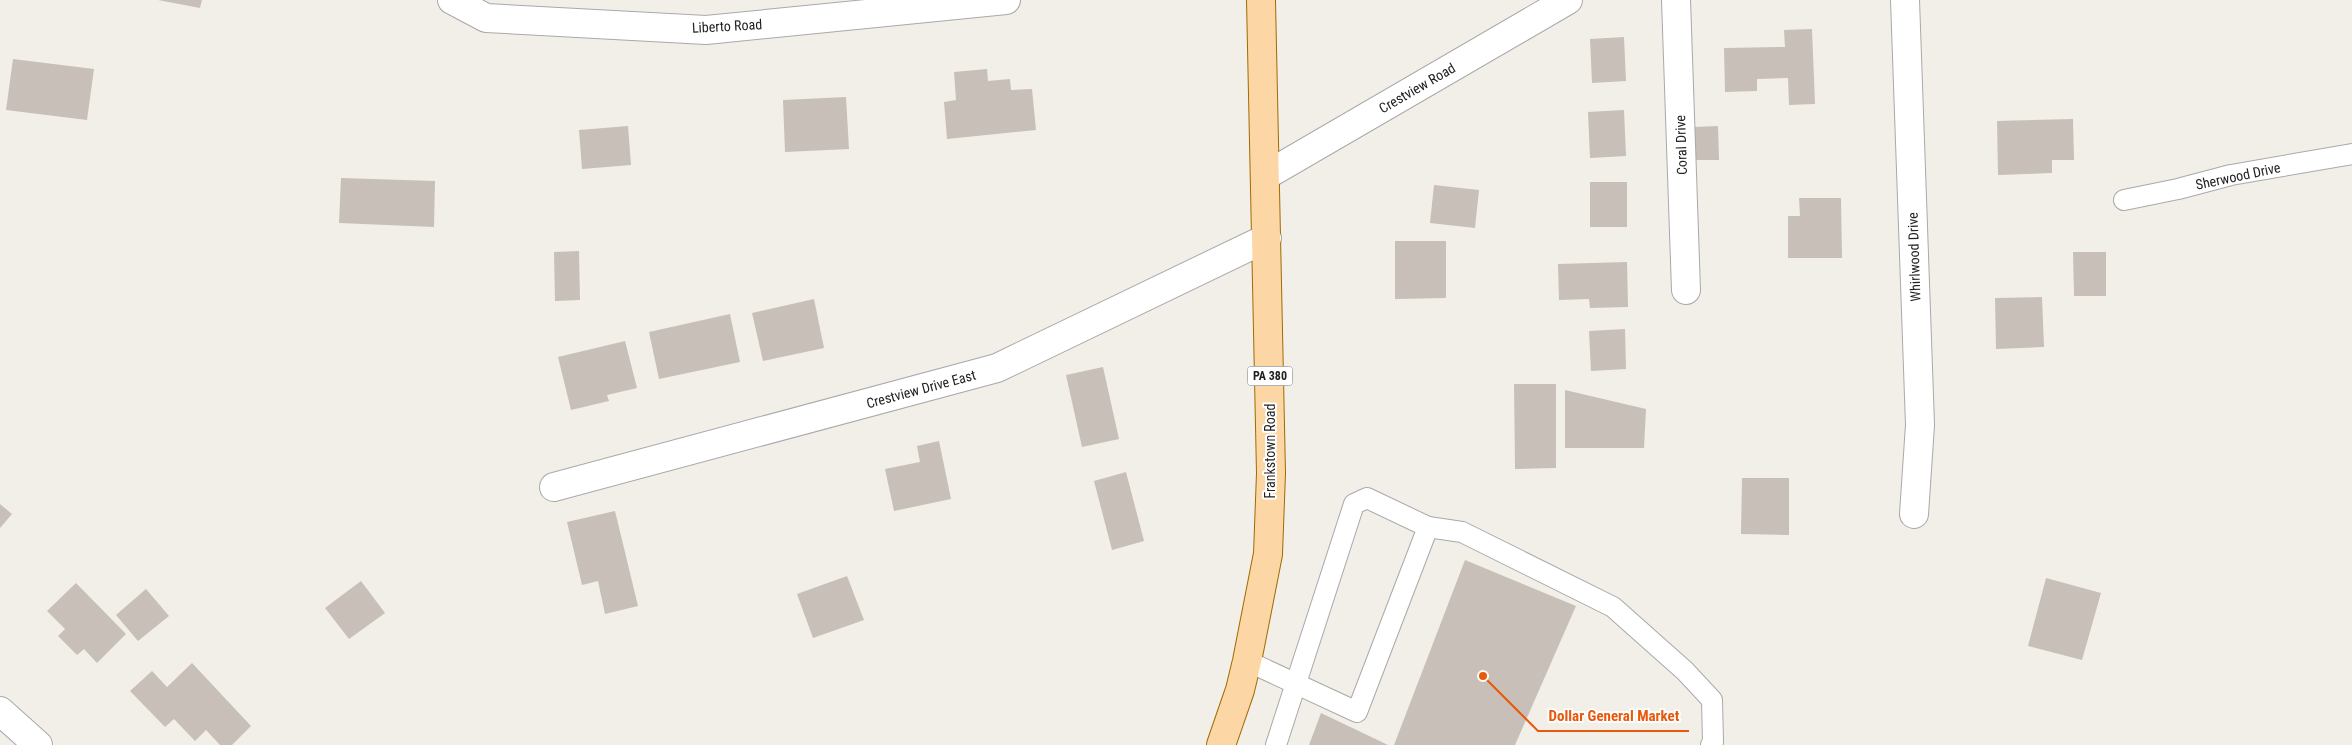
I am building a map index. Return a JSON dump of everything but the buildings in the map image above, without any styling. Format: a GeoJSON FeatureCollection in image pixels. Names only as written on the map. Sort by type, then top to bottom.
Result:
{"type":"FeatureCollection","features":[{"type":"Feature","properties":{"kind":"main road","name":"Frankstown Road"},"geometry":{"type":"LineString","coordinates":[[1221,745],[1248,661],[1268,554],[1271,474],[1261,0]]}},
{"type":"Feature","properties":{"kind":"street","name":"Liberto Road"},"geometry":{"type":"LineString","coordinates":[[452,0],[486,18],[706,30],[1006,0]]}},
{"type":"Feature","properties":{"kind":"street","name":"Crestview Road"},"geometry":{"type":"LineString","coordinates":[[1266,176],[1568,0]]}},
{"type":"Feature","properties":{"kind":"street","name":"Coral Drive"},"geometry":{"type":"LineString","coordinates":[[1676,0],[1686,290]]}},
{"type":"Feature","properties":{"kind":"street","name":"Whirlwood Drive"},"geometry":{"type":"LineString","coordinates":[[1905,0],[1920,424],[1914,514]]}},
{"type":"Feature","properties":{"kind":"street","name":"Crestview Drive East"},"geometry":{"type":"LineString","coordinates":[[554,487],[997,368],[1267,238]]}},
{"type":"Feature","properties":{"kind":"street"},"geometry":{"type":"LineString","coordinates":[[0,711],[38,745]]}},
{"type":"Feature","properties":{"kind":"lane","name":"Sherwood Drive"},"geometry":{"type":"LineString","coordinates":[[2124,200],[2178,189],[2231,175],[2352,154]]}},
{"type":"Feature","properties":{"kind":"lane"},"geometry":{"type":"LineString","coordinates":[[1276,745],[1298,683],[1354,504],[1367,498],[1428,527],[1462,532],[1613,607],[1685,671],[1712,700],[1713,742],[1711,745]]}},
{"type":"Feature","properties":{"kind":"lane"},"geometry":{"type":"LineString","coordinates":[[1248,661],[1357,712],[1428,527]]}},
{"type":"Feature","properties":{"kind":"place","name":"Dollar General Market"},"geometry":{"type":"Point","coordinates":[1483,676]}}]}
